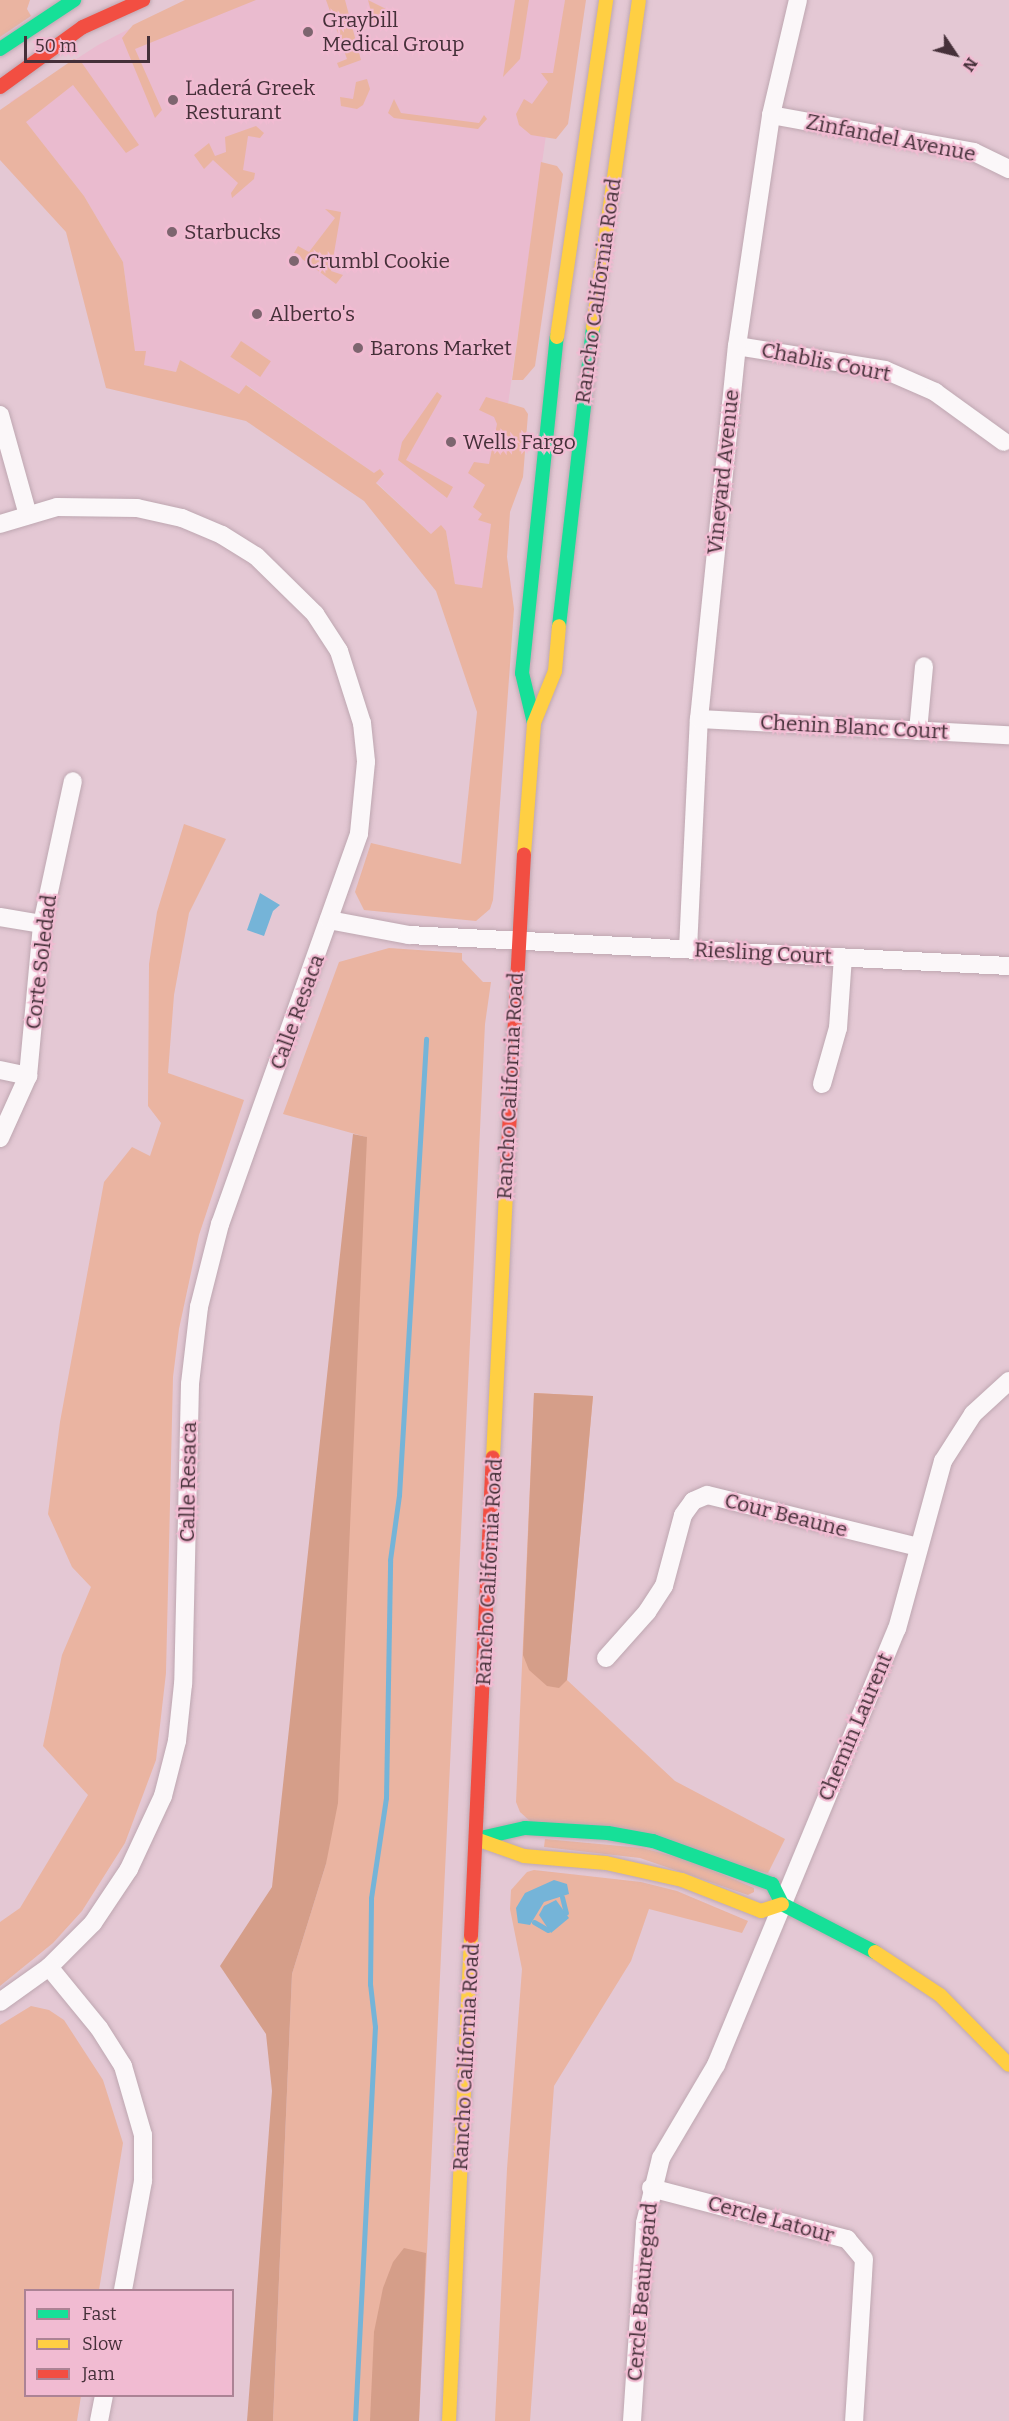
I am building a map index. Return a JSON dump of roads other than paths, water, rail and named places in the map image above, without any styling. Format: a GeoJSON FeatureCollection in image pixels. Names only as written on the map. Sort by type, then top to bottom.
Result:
{"type":"FeatureCollection","features":[{"type":"Feature","properties":{"kind":"main road"},"geometry":{"type":"LineString","coordinates":[[0,87],[83,27],[143,0]]}},
{"type":"Feature","properties":{"kind":"main road","name":"Rancho California Road"},"geometry":{"type":"LineString","coordinates":[[534,723],[522,672],[549,398],[606,0]]}},
{"type":"Feature","properties":{"kind":"main road","name":"Rancho California Road"},"geometry":{"type":"LineString","coordinates":[[449,2421],[517,943],[534,723],[555,671],[578,436],[639,0]]}},
{"type":"Feature","properties":{"kind":"main road"},"geometry":{"type":"LineString","coordinates":[[0,49],[67,2]]}},
{"type":"Feature","properties":{"kind":"main road"},"geometry":{"type":"LineString","coordinates":[[549,398],[565,422]]}},
{"type":"Feature","properties":{"kind":"main road"},"geometry":{"type":"LineString","coordinates":[[559,488],[554,542],[564,577]]}},
{"type":"Feature","properties":{"kind":"main road"},"geometry":{"type":"LineString","coordinates":[[476,1839],[525,1828],[608,1833],[653,1841],[772,1884],[782,1904],[894,1961],[940,1995],[1009,2065]]}},
{"type":"Feature","properties":{"kind":"main road"},"geometry":{"type":"LineString","coordinates":[[476,1839],[524,1856],[606,1863],[682,1880],[761,1911],[782,1904]]}},
{"type":"Feature","properties":{"kind":"street","name":"Vineyard Avenue"},"geometry":{"type":"LineString","coordinates":[[688,949],[699,719],[737,346],[771,115],[798,0]]}},
{"type":"Feature","properties":{"kind":"street"},"geometry":{"type":"LineString","coordinates":[[67,2],[83,27]]}},
{"type":"Feature","properties":{"kind":"street","name":"Zinfandel Avenue"},"geometry":{"type":"LineString","coordinates":[[771,115],[974,152],[1009,169]]}},
{"type":"Feature","properties":{"kind":"street","name":"Chablis Court"},"geometry":{"type":"LineString","coordinates":[[737,346],[885,370],[935,392],[1004,442]]}},
{"type":"Feature","properties":{"kind":"street"},"geometry":{"type":"LineString","coordinates":[[0,415],[28,515]]}},
{"type":"Feature","properties":{"kind":"street","name":"Calle Resaca"},"geometry":{"type":"LineString","coordinates":[[0,524],[28,515],[87,505],[137,508],[182,518],[222,535],[256,556],[315,614],[339,651],[353,687],[362,723],[366,762],[359,834],[220,1224],[199,1307],[190,1384],[183,1684],[177,1741],[163,1796],[129,1869],[93,1923],[49,1967],[0,2002]]}},
{"type":"Feature","properties":{"kind":"street"},"geometry":{"type":"LineString","coordinates":[[918,731],[924,666]]}},
{"type":"Feature","properties":{"kind":"street","name":"Chenin Blanc Court"},"geometry":{"type":"LineString","coordinates":[[699,719],[1009,735]]}},
{"type":"Feature","properties":{"kind":"street","name":"Corte Soledad"},"geometry":{"type":"LineString","coordinates":[[0,1138],[28,1076],[42,924],[73,781]]}},
{"type":"Feature","properties":{"kind":"street"},"geometry":{"type":"LineString","coordinates":[[0,917],[42,924]]}},
{"type":"Feature","properties":{"kind":"street","name":"Riesling Court"},"geometry":{"type":"LineString","coordinates":[[329,920],[410,935],[517,943],[688,949],[1009,966]]}},
{"type":"Feature","properties":{"kind":"street"},"geometry":{"type":"LineString","coordinates":[[822,1084],[838,1029],[843,957]]}},
{"type":"Feature","properties":{"kind":"street"},"geometry":{"type":"LineString","coordinates":[[0,1070],[28,1076]]}},
{"type":"Feature","properties":{"kind":"street","name":"Chemin Laurent"},"geometry":{"type":"LineString","coordinates":[[782,1904],[897,1629],[943,1461],[973,1414],[1009,1381]]}},
{"type":"Feature","properties":{"kind":"street","name":"Cour Beaune"},"geometry":{"type":"LineString","coordinates":[[606,1658],[647,1612],[664,1586],[684,1515],[693,1501],[707,1495],[919,1547]]}},
{"type":"Feature","properties":{"kind":"street","name":"Cercle Beauregard"},"geometry":{"type":"LineString","coordinates":[[632,2421],[651,2188],[661,2158],[716,2065],[782,1904]]}},
{"type":"Feature","properties":{"kind":"street"},"geometry":{"type":"LineString","coordinates":[[49,1967],[99,2028],[123,2066],[138,2115],[143,2181],[123,2289]]}},
{"type":"Feature","properties":{"kind":"street","name":"Cercle Latour"},"geometry":{"type":"LineString","coordinates":[[651,2188],[847,2239],[864,2259],[854,2421]]}},
{"type":"Feature","properties":{"kind":"street"},"geometry":{"type":"LineString","coordinates":[[99,2421],[104,2397]]}},
{"type":"Feature","properties":{"kind":"water"},"geometry":{"type":"Polygon","coordinates":[[[260,893],[280,905],[273,911],[264,936],[247,930],[260,893]]]}},
{"type":"Feature","properties":{"kind":"water"},"geometry":{"type":"Polygon","coordinates":[[[554,1880],[567,1884],[569,1894],[544,1902],[530,1925],[518,1923],[516,1908],[525,1893],[554,1880]]]}},
{"type":"Feature","properties":{"kind":"water"},"geometry":{"type":"Polygon","coordinates":[[[556,1900],[569,1918],[551,1933],[539,1915],[544,1906],[556,1900]]]}},
{"type":"Feature","properties":{"kind":"waterway"},"geometry":{"type":"LineString","coordinates":[[355,2421],[375,2027],[370,1984],[371,1898],[386,1798],[390,1560],[399,1495],[426,1039]]}},
{"type":"Feature","properties":{"kind":"waterway"},"geometry":{"type":"LineString","coordinates":[[562,1897],[566,1913]]}},
{"type":"Feature","properties":{"kind":"waterway"},"geometry":{"type":"LineString","coordinates":[[534,1922],[548,1930]]}},
{"type":"Feature","properties":{"kind":"place","name":"Graybill Medical Group"},"geometry":{"type":"Point","coordinates":[308,32]}},
{"type":"Feature","properties":{"kind":"place","name":"Laderá Greek Resturant"},"geometry":{"type":"Point","coordinates":[173,100]}},
{"type":"Feature","properties":{"kind":"place","name":"Starbucks"},"geometry":{"type":"Point","coordinates":[172,232]}},
{"type":"Feature","properties":{"kind":"place","name":"Crumbl Cookie"},"geometry":{"type":"Point","coordinates":[294,261]}},
{"type":"Feature","properties":{"kind":"place","name":"Alberto's"},"geometry":{"type":"Point","coordinates":[257,314]}},
{"type":"Feature","properties":{"kind":"place","name":"Barons Market"},"geometry":{"type":"Point","coordinates":[358,348]}},
{"type":"Feature","properties":{"kind":"place","name":"Wells Fargo"},"geometry":{"type":"Point","coordinates":[451,442]}}]}
